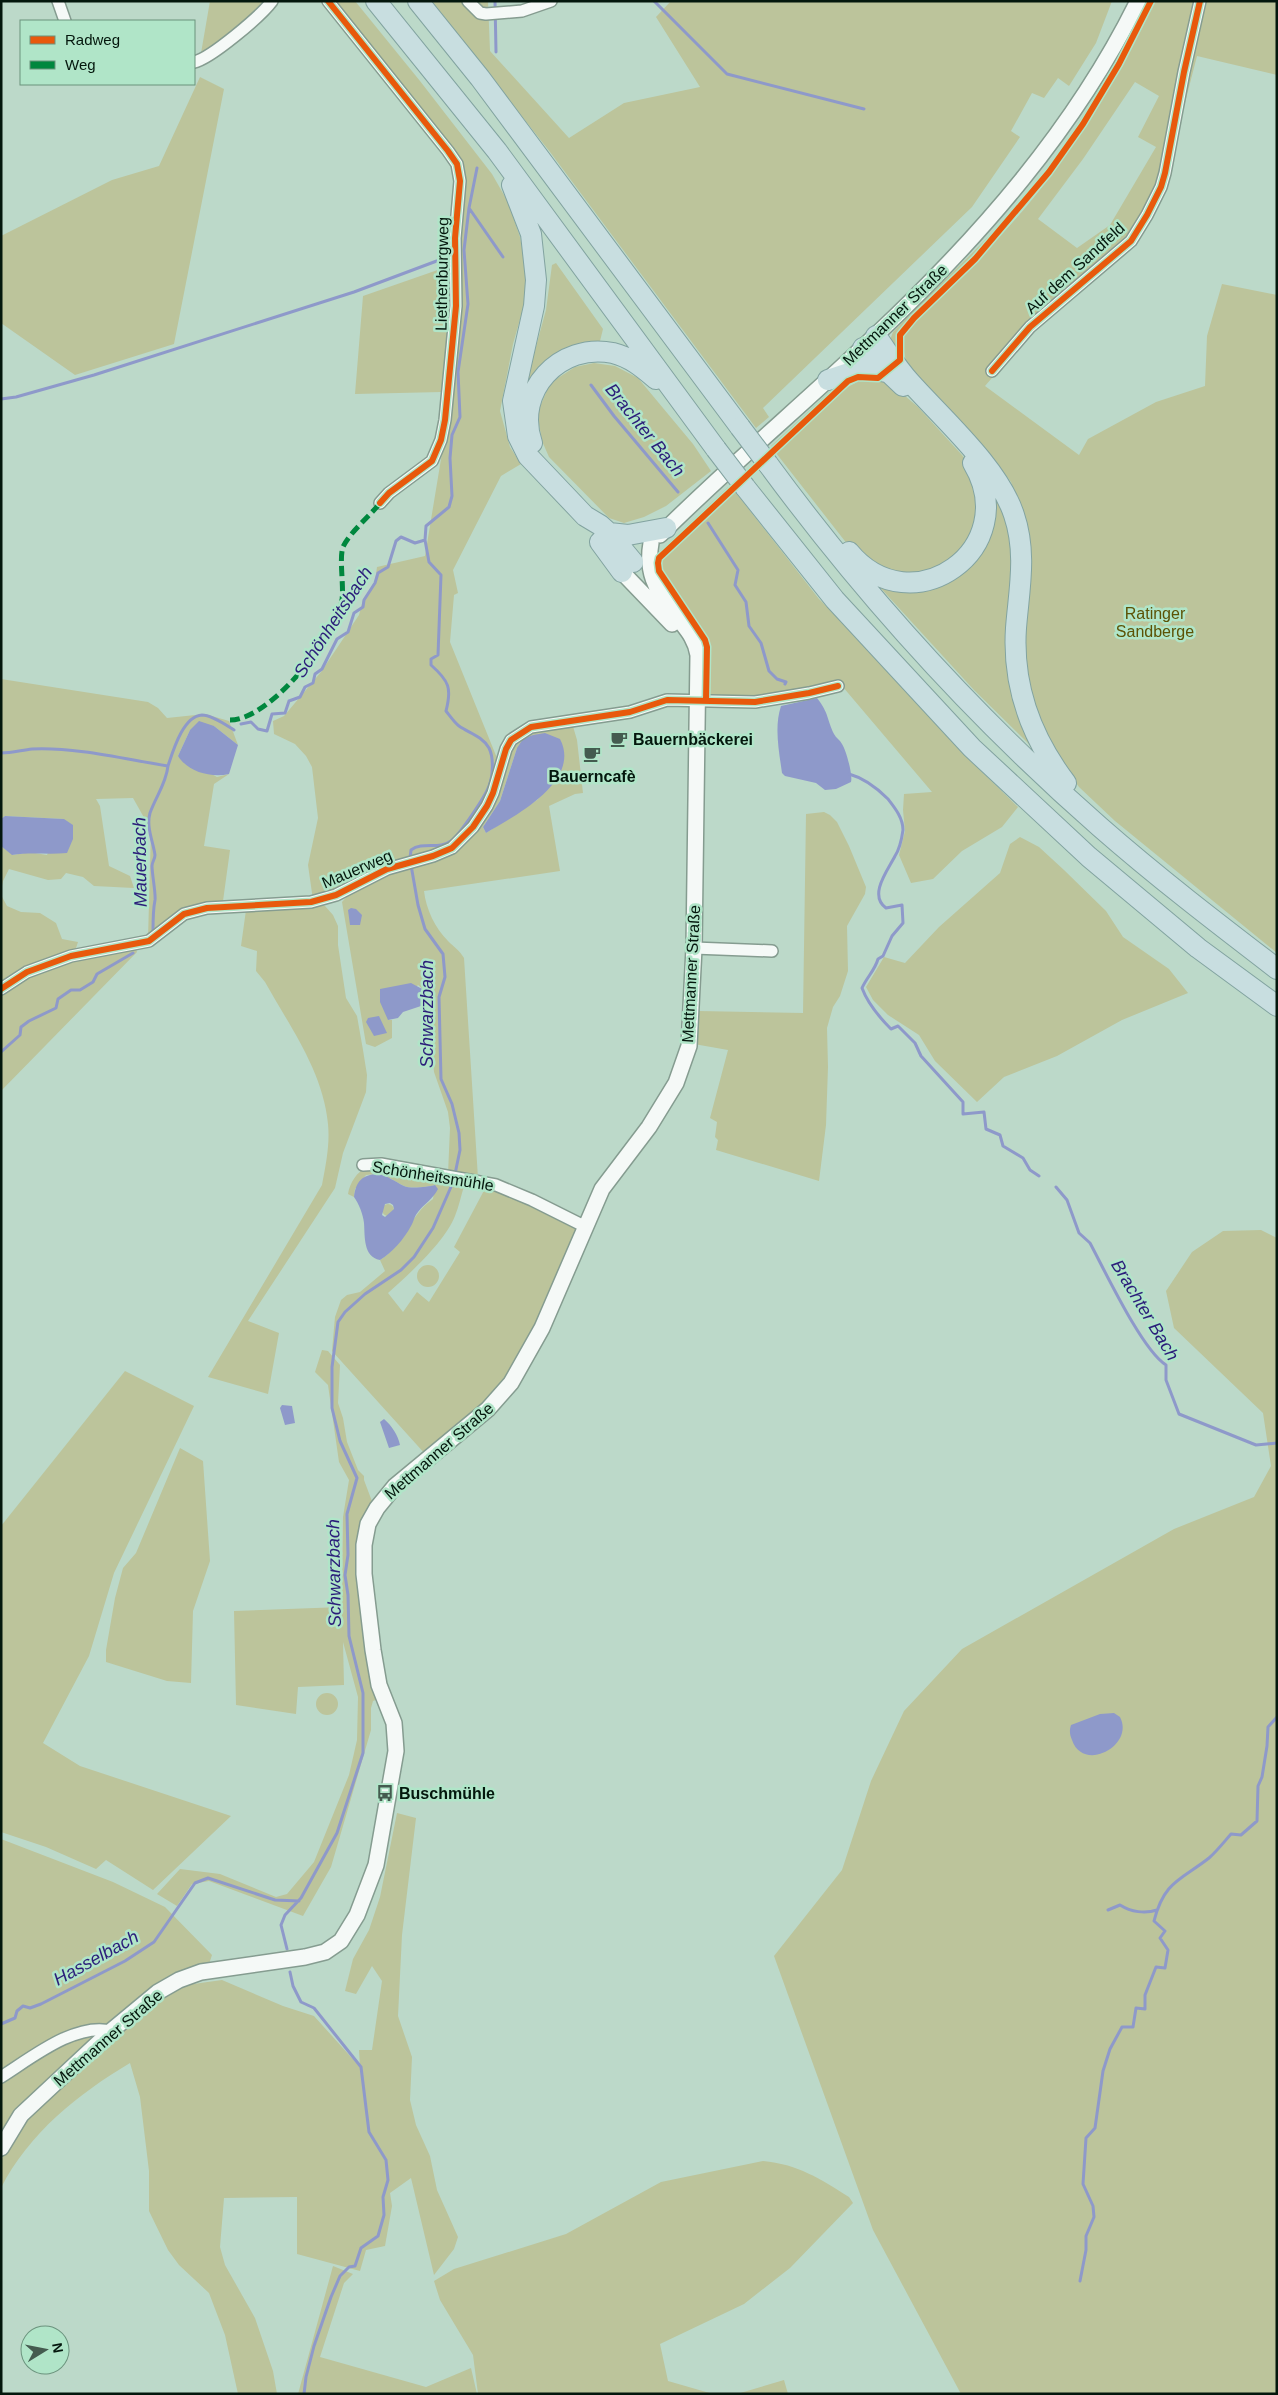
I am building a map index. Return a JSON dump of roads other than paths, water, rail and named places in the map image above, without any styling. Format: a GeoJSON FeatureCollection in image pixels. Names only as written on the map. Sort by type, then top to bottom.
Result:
{"type":"FeatureCollection","features":[{"type":"Feature","properties":{"kind":"highway"},"geometry":{"type":"LineString","coordinates":[[376,1],[497,151],[716,449],[835,600],[972,748],[1088,857],[1198,948],[1277,1006]]}},
{"type":"Feature","properties":{"kind":"highway"},"geometry":{"type":"LineString","coordinates":[[418,1],[480,78],[790,494],[893,621],[997,731],[1099,826],[1213,921],[1277,969]]}},
{"type":"Feature","properties":{"kind":"highway"},"geometry":{"type":"LineString","coordinates":[[497,151],[524,212],[535,258],[534,306],[513,401],[515,425],[522,447],[528,456],[538,464],[585,516],[593,532],[627,567]]}},
{"type":"Feature","properties":{"kind":"highway"},"geometry":{"type":"LineString","coordinates":[[790,494],[803,496],[852,555],[862,564],[879,575],[893,580],[918,583],[930,580],[956,568],[972,552],[986,514],[985,493],[981,478],[970,459],[959,446],[899,382],[886,372],[870,342]]}},
{"type":"Feature","properties":{"kind":"highway"},"geometry":{"type":"LineString","coordinates":[[870,342],[907,379],[991,472],[1010,504],[1021,543],[1022,572],[1016,656],[1024,704],[1035,735],[1052,764],[1099,826]]}},
{"type":"Feature","properties":{"kind":"highway"},"geometry":{"type":"LineString","coordinates":[[538,464],[528,428],[531,398],[542,378],[564,359],[592,352],[604,352],[625,357],[642,368],[681,400]]}},
{"type":"Feature","properties":{"kind":"highway"},"geometry":{"type":"LineString","coordinates":[[828,380],[864,368],[886,372]]}},
{"type":"Feature","properties":{"kind":"highway"},"geometry":{"type":"LineString","coordinates":[[585,516],[609,533],[627,567]]}},
{"type":"Feature","properties":{"kind":"highway"},"geometry":{"type":"LineString","coordinates":[[609,533],[628,535],[666,528]]}},
{"type":"Feature","properties":{"kind":"main road","name":"Mettmanner Straße"},"geometry":{"type":"LineString","coordinates":[[1106,58],[1126,1]]}},
{"type":"Feature","properties":{"kind":"main road","name":"Mettmanner Straße"},"geometry":{"type":"LineString","coordinates":[[697,668],[685,637],[627,567],[666,528],[870,342],[939,274],[1008,197],[1049,147],[1106,58],[1138,1]]}},
{"type":"Feature","properties":{"kind":"main road","name":"Mettmanner Straße"},"geometry":{"type":"LineString","coordinates":[[1,2148],[21,2115],[111,2031],[158,1992],[179,1980],[209,1971],[318,1955],[336,1946],[351,1927],[365,1897],[376,1865],[396,1751],[394,1724],[379,1685],[373,1650],[364,1574],[366,1530],[377,1508],[395,1486],[488,1409],[512,1383],[542,1328],[584,1226],[602,1189],[649,1127],[682,1070],[690,1033],[694,948],[698,700],[696,644],[692,634],[672,611],[650,571],[651,543]]}},
{"type":"Feature","properties":{"kind":"main road"},"geometry":{"type":"LineString","coordinates":[[627,567],[672,611]]}},
{"type":"Feature","properties":{"kind":"street"},"geometry":{"type":"LineString","coordinates":[[58,1],[65,20]]}},
{"type":"Feature","properties":{"kind":"street"},"geometry":{"type":"LineString","coordinates":[[195,61],[213,52],[259,15],[272,1]]}},
{"type":"Feature","properties":{"kind":"street","name":"Liethenburgweg"},"geometry":{"type":"LineString","coordinates":[[328,1],[448,151],[459,173],[455,238],[456,315],[447,408],[441,440],[432,461],[388,493],[380,503]]}},
{"type":"Feature","properties":{"kind":"street"},"geometry":{"type":"LineString","coordinates":[[468,1],[480,13],[508,14],[551,1]]}},
{"type":"Feature","properties":{"kind":"street","name":"Auf dem Sandfeld"},"geometry":{"type":"LineString","coordinates":[[992,371],[1030,327],[1131,241],[1147,215],[1161,187],[1165,173],[1184,72],[1200,1]]}},
{"type":"Feature","properties":{"kind":"street"},"geometry":{"type":"LineString","coordinates":[[698,700],[755,702],[838,686]]}},
{"type":"Feature","properties":{"kind":"street","name":"Mauerweg"},"geometry":{"type":"LineString","coordinates":[[1,989],[27,972],[71,956],[149,941],[184,914],[207,908],[311,902],[336,895],[366,878],[405,863],[452,848],[473,827],[493,793],[506,749],[515,735],[525,729],[548,723],[630,712],[667,700],[698,700]]}},
{"type":"Feature","properties":{"kind":"street"},"geometry":{"type":"LineString","coordinates":[[694,948],[772,951]]}},
{"type":"Feature","properties":{"kind":"street","name":"Schönheitsmühle"},"geometry":{"type":"LineString","coordinates":[[363,1165],[381,1164],[496,1184],[584,1226]]}},
{"type":"Feature","properties":{"kind":"street"},"geometry":{"type":"LineString","coordinates":[[1,2077],[56,2043],[76,2034],[102,2029],[111,2031]]}},
{"type":"Feature","properties":{"kind":"water"},"geometry":{"type":"Polygon","coordinates":[[[817,698],[826,712],[834,734],[844,747],[850,768],[851,782],[836,789],[825,790],[816,783],[785,776],[782,773],[777,731],[781,706],[817,698]]]}},
{"type":"Feature","properties":{"kind":"water"},"geometry":{"type":"Polygon","coordinates":[[[199,721],[214,726],[238,745],[229,774],[215,775],[194,770],[182,762],[178,756],[190,730],[199,721]]]}},
{"type":"Feature","properties":{"kind":"water"},"geometry":{"type":"Polygon","coordinates":[[[545,733],[560,739],[564,754],[562,769],[554,783],[528,807],[486,833],[483,827],[500,801],[517,748],[523,739],[545,733]]]}},
{"type":"Feature","properties":{"kind":"water"},"geometry":{"type":"Polygon","coordinates":[[[5,816],[64,819],[73,825],[73,839],[67,853],[12,855],[1,846],[1,819],[5,816]]]}},
{"type":"Feature","properties":{"kind":"water"},"geometry":{"type":"Polygon","coordinates":[[[351,908],[356,909],[362,915],[360,925],[350,925],[348,910],[351,908]]]}},
{"type":"Feature","properties":{"kind":"water"},"geometry":{"type":"Polygon","coordinates":[[[411,983],[424,990],[424,1005],[403,1012],[398,1018],[388,1020],[380,1002],[380,989],[411,983]]]}},
{"type":"Feature","properties":{"kind":"water"},"geometry":{"type":"Polygon","coordinates":[[[379,1016],[387,1033],[374,1036],[366,1022],[368,1018],[379,1016]]]}},
{"type":"Feature","properties":{"kind":"water"},"geometry":{"type":"Polygon","coordinates":[[[378,1174],[407,1187],[435,1185],[438,1189],[417,1214],[401,1241],[389,1254],[380,1260],[370,1255],[365,1240],[363,1216],[354,1197],[358,1183],[364,1177],[378,1174]],[[390,1203],[385,1204],[382,1215],[385,1217],[394,1209],[390,1203]]]}},
{"type":"Feature","properties":{"kind":"water"},"geometry":{"type":"Polygon","coordinates":[[[282,1405],[292,1406],[295,1423],[285,1425],[280,1408],[282,1405]]]}},
{"type":"Feature","properties":{"kind":"water"},"geometry":{"type":"Polygon","coordinates":[[[384,1419],[394,1431],[400,1445],[389,1448],[380,1422],[384,1419]]]}},
{"type":"Feature","properties":{"kind":"water"},"geometry":{"type":"Polygon","coordinates":[[[1114,1713],[1120,1717],[1123,1728],[1114,1746],[1106,1752],[1096,1755],[1086,1754],[1078,1750],[1072,1740],[1071,1725],[1100,1714],[1114,1713]]]}},
{"type":"Feature","properties":{"kind":"waterway","name":"Schwarzbach"},"geometry":{"type":"LineString","coordinates":[[495,1],[496,52]]}},
{"type":"Feature","properties":{"kind":"waterway"},"geometry":{"type":"LineString","coordinates":[[654,1],[727,74],[864,109]]}},
{"type":"Feature","properties":{"kind":"waterway","name":"Schwarzbach"},"geometry":{"type":"LineString","coordinates":[[410,859],[411,850],[416,847],[446,844],[455,837],[483,798],[489,786],[492,772],[492,757],[486,744],[459,726],[446,711],[449,696],[448,685],[431,665],[431,659],[438,655],[441,575],[429,562],[425,540],[426,526],[449,507],[452,496],[450,458],[452,435],[460,417],[458,372],[468,304],[464,250],[469,208],[477,168]]}},
{"type":"Feature","properties":{"kind":"waterway","name":"Brachter Bach"},"geometry":{"type":"LineString","coordinates":[[469,208],[503,257]]}},
{"type":"Feature","properties":{"kind":"waterway"},"geometry":{"type":"LineString","coordinates":[[1,399],[16,397],[94,375],[354,292],[450,256]]}},
{"type":"Feature","properties":{"kind":"waterway","name":"Brachter Bach"},"geometry":{"type":"LineString","coordinates":[[591,385],[614,416],[678,492]]}},
{"type":"Feature","properties":{"kind":"waterway","name":"Brachter Bach"},"geometry":{"type":"LineString","coordinates":[[708,523],[738,570],[735,585],[746,602],[749,626],[761,643],[769,671],[777,679],[786,682],[785,684]]}},
{"type":"Feature","properties":{"kind":"waterway","name":"Schönheitsbach"},"geometry":{"type":"LineString","coordinates":[[241,724],[251,722],[258,729],[267,731],[272,714],[285,713],[289,701],[300,697],[305,687],[313,683],[315,674],[322,669],[337,639],[348,632],[354,613],[363,607],[364,600],[375,583],[378,573],[388,567],[396,541],[401,537],[415,543],[425,540]]}},
{"type":"Feature","properties":{"kind":"waterway","name":"Schönheitsbach"},"geometry":{"type":"LineString","coordinates":[[1,753],[32,749],[66,750],[168,766],[180,735],[189,721],[195,717],[202,715],[210,717],[234,730]]}},
{"type":"Feature","properties":{"kind":"waterway","name":"Mauerbach"},"geometry":{"type":"LineString","coordinates":[[153,931],[155,897],[152,866],[155,855],[149,829],[149,818],[165,779],[168,766]]}},
{"type":"Feature","properties":{"kind":"waterway","name":"Brachter Bach"},"geometry":{"type":"LineString","coordinates":[[849,774],[870,784],[888,799],[900,817],[903,826],[898,850],[884,875],[879,890],[881,903],[886,908],[902,905],[903,923],[892,936],[883,956],[878,959],[864,984],[862,988],[864,994],[874,1010],[891,1029],[898,1026],[915,1043],[921,1056],[963,1102],[963,1114],[984,1112],[986,1129],[1000,1135],[1003,1146],[1023,1158],[1030,1170],[1039,1176]]}},
{"type":"Feature","properties":{"kind":"waterway","name":"Schwarzbach"},"geometry":{"type":"LineString","coordinates":[[411,865],[418,905],[425,929],[443,954],[445,977],[439,997],[441,1079],[452,1104],[459,1133],[460,1150],[455,1174]]}},
{"type":"Feature","properties":{"kind":"waterway","name":"Mauerbach"},"geometry":{"type":"LineString","coordinates":[[1,1052],[20,1035],[21,1027],[56,1008],[58,999],[71,990],[80,990],[93,982],[97,974],[133,953]]}},
{"type":"Feature","properties":{"kind":"waterway","name":"Schwarzbach"},"geometry":{"type":"LineString","coordinates":[[287,1949],[281,1925],[285,1915],[301,1898],[337,1833],[363,1753],[363,1693],[349,1636],[348,1595],[345,1575],[348,1555],[347,1514],[357,1478],[340,1441],[332,1408],[332,1367],[338,1322],[345,1312],[365,1294],[401,1270],[414,1257],[433,1228],[454,1180]]}},
{"type":"Feature","properties":{"kind":"waterway","name":"Brachter Bach"},"geometry":{"type":"LineString","coordinates":[[1056,1187],[1067,1200],[1079,1233],[1090,1243],[1135,1327],[1156,1357],[1166,1365],[1166,1380],[1179,1414],[1256,1445],[1277,1443]]}},
{"type":"Feature","properties":{"kind":"waterway"},"geometry":{"type":"LineString","coordinates":[[1080,2281],[1086,2250],[1086,2236],[1094,2217],[1093,2206],[1083,2184],[1086,2138],[1095,2128],[1103,2071],[1110,2049],[1122,2027],[1133,2027],[1136,2008],[1145,2009],[1145,1995],[1156,1967],[1165,1968],[1168,1950],[1160,1938],[1165,1931],[1154,1921],[1158,1908],[1168,1889],[1209,1858],[1231,1834],[1241,1835],[1257,1821],[1258,1786],[1262,1777],[1268,1727],[1277,1717]]}},
{"type":"Feature","properties":{"kind":"waterway","name":"Hasselbach"},"geometry":{"type":"LineString","coordinates":[[1,2024],[15,2018],[17,2011],[23,2006],[30,2008],[41,2004],[125,1961],[154,1942],[195,1883],[208,1878],[275,1900],[299,1901]]}},
{"type":"Feature","properties":{"kind":"waterway"},"geometry":{"type":"LineString","coordinates":[[1108,1910],[1120,1905],[1138,1912],[1157,1910]]}},
{"type":"Feature","properties":{"kind":"waterway","name":"Schwarzbach"},"geometry":{"type":"LineString","coordinates":[[290,1972],[293,1986],[301,2002],[314,2008],[361,2067],[369,2132],[386,2160],[388,2180],[383,2197],[384,2215],[378,2236],[361,2248],[355,2266],[349,2267],[340,2276],[314,2346],[306,2377],[304,2394]]}},
{"type":"Feature","properties":{"kind":"place","name":"Bauernbäckerei"},"geometry":{"type":"Point","coordinates":[619,739]}},
{"type":"Feature","properties":{"kind":"place","name":"Bauerncafè"},"geometry":{"type":"Point","coordinates":[592,754]}},
{"type":"Feature","properties":{"kind":"place","name":"Buschmühle"},"geometry":{"type":"Point","coordinates":[385,1793]}},
{"type":"Feature","properties":{"kind":"park label","name":"Ratinger Sandberge"},"geometry":{"type":"Point","coordinates":[1155,622]}}]}
